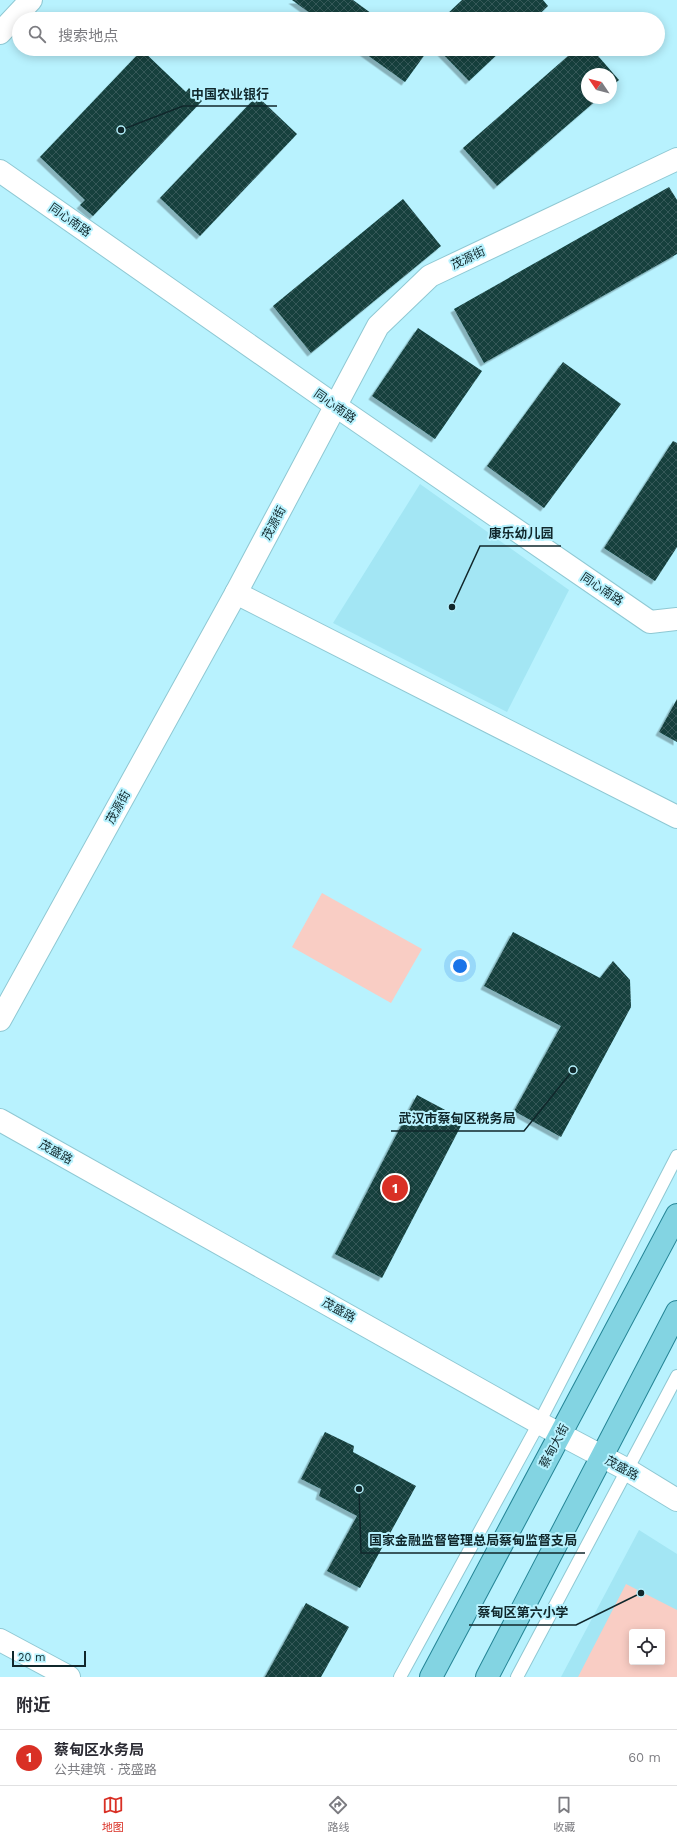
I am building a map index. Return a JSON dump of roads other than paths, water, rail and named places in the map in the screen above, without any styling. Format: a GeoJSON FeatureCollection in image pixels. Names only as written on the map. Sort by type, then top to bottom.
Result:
{"type":"FeatureCollection","features":[{"type":"Feature","properties":{"kind":"main road","name":"蔡甸大街"},"geometry":{"type":"LineString","coordinates":[[431,1677],[677,1215]]}},
{"type":"Feature","properties":{"kind":"main road"},"geometry":{"type":"LineString","coordinates":[[487,1677],[677,1312]]}},
{"type":"Feature","properties":{"kind":"street"},"geometry":{"type":"LineString","coordinates":[[20,12],[31,0]]}},
{"type":"Feature","properties":{"kind":"street"},"geometry":{"type":"LineString","coordinates":[[0,33],[12,20]]}},
{"type":"Feature","properties":{"kind":"street","name":"茂源街"},"geometry":{"type":"LineString","coordinates":[[0,1020],[236,593],[378,326],[430,276],[677,159]]}},
{"type":"Feature","properties":{"kind":"street","name":"同心南路"},"geometry":{"type":"LineString","coordinates":[[0,171],[336,406],[650,622],[677,619]]}},
{"type":"Feature","properties":{"kind":"street"},"geometry":{"type":"LineString","coordinates":[[236,593],[677,817]]}},
{"type":"Feature","properties":{"kind":"street","name":"茂盛路"},"geometry":{"type":"LineString","coordinates":[[0,1120],[539,1423],[626,1469],[677,1500]]}},
{"type":"Feature","properties":{"kind":"street"},"geometry":{"type":"LineString","coordinates":[[0,1640],[69,1677]]}},
{"type":"Feature","properties":{"kind":"lane"},"geometry":{"type":"LineString","coordinates":[[400,1677],[539,1423],[677,1156]]}},
{"type":"Feature","properties":{"kind":"lane"},"geometry":{"type":"LineString","coordinates":[[517,1677],[626,1469],[677,1376]]}},
{"type":"Feature","properties":{"kind":"place","name":"中国农业银行"},"geometry":{"type":"Point","coordinates":[121,130]}},
{"type":"Feature","properties":{"kind":"place","name":"康乐幼儿园"},"geometry":{"type":"Point","coordinates":[452,607]}},
{"type":"Feature","properties":{"kind":"place","name":"武汉市蔡甸区税务局"},"geometry":{"type":"Point","coordinates":[573,1070]}},
{"type":"Feature","properties":{"kind":"place","name":"蔡甸区水务局"},"geometry":{"type":"Point","coordinates":[395,1188]}},
{"type":"Feature","properties":{"kind":"place","name":"国家金融监督管理总局蔡甸监督支局"},"geometry":{"type":"Point","coordinates":[359,1489]}},
{"type":"Feature","properties":{"kind":"place","name":"蔡甸区第六小学"},"geometry":{"type":"Point","coordinates":[641,1593]}}]}
